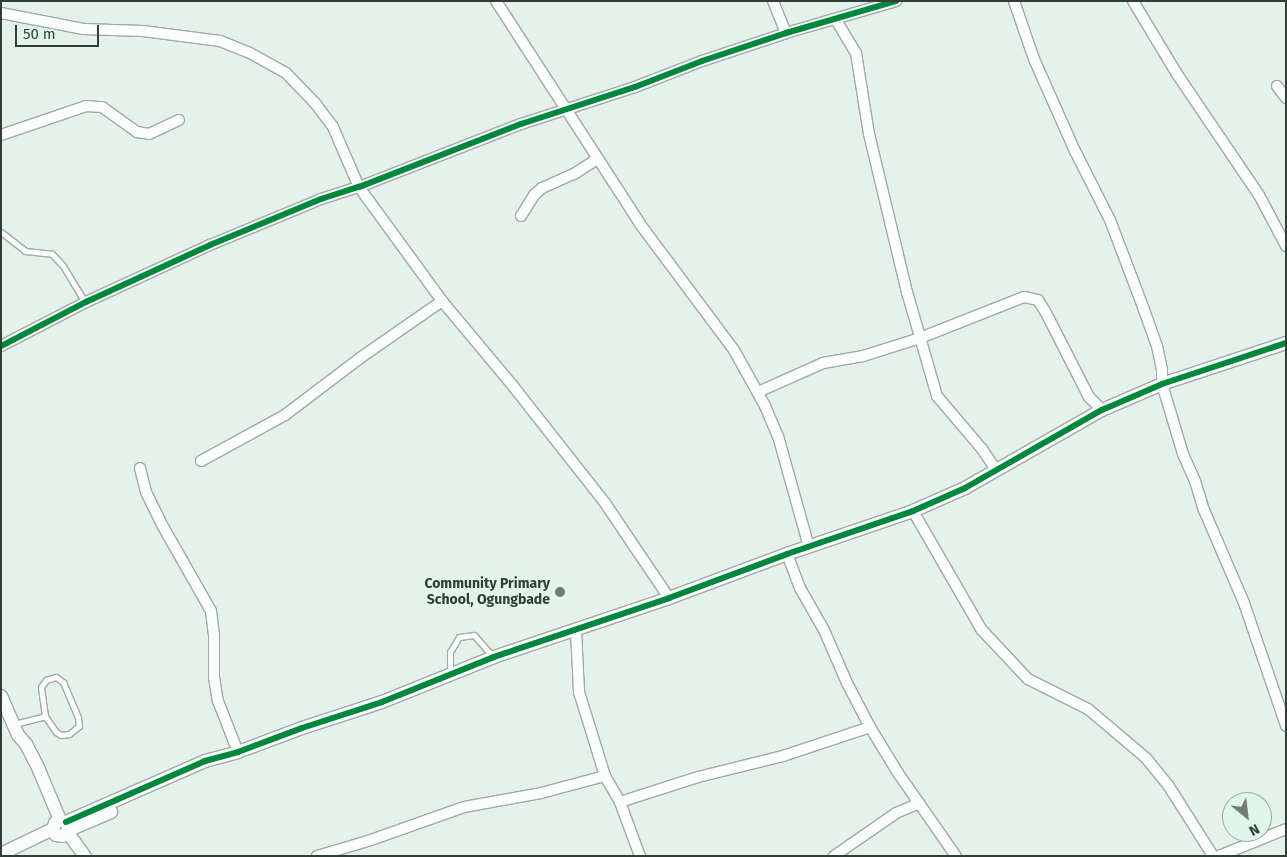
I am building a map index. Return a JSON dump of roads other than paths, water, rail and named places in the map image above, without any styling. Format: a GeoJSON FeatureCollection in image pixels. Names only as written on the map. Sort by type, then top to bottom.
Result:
{"type":"FeatureCollection","features":[{"type":"Feature","properties":{"kind":"street"},"geometry":{"type":"LineString","coordinates":[[496,1],[640,224],[734,350],[758,392],[778,436],[809,547]]}},
{"type":"Feature","properties":{"kind":"street"},"geometry":{"type":"LineString","coordinates":[[773,1],[786,33]]}},
{"type":"Feature","properties":{"kind":"street"},"geometry":{"type":"LineString","coordinates":[[1,346],[86,302],[210,245],[321,199],[359,187],[437,155],[786,33],[896,1]]}},
{"type":"Feature","properties":{"kind":"street"},"geometry":{"type":"LineString","coordinates":[[1014,1],[1038,68],[1075,151],[1110,220],[1157,346],[1162,370],[1162,384],[1183,454],[1195,480],[1204,510],[1244,603],[1286,726]]}},
{"type":"Feature","properties":{"kind":"street"},"geometry":{"type":"LineString","coordinates":[[1133,1],[1177,74],[1258,195],[1286,246]]}},
{"type":"Feature","properties":{"kind":"street"},"geometry":{"type":"LineString","coordinates":[[1,13],[83,29],[143,31],[220,41],[250,53],[286,73],[315,102],[343,147],[359,187],[442,301],[513,386],[605,503],[669,598]]}},
{"type":"Feature","properties":{"kind":"street"},"geometry":{"type":"LineString","coordinates":[[836,20],[856,53],[868,134],[920,338],[937,396],[982,449],[996,470]]}},
{"type":"Feature","properties":{"kind":"street"},"geometry":{"type":"LineString","coordinates":[[1277,86],[1286,98]]}},
{"type":"Feature","properties":{"kind":"street"},"geometry":{"type":"LineString","coordinates":[[1,135],[86,106],[102,107],[137,132],[149,134],[179,120]]}},
{"type":"Feature","properties":{"kind":"street"},"geometry":{"type":"LineString","coordinates":[[521,216],[534,196],[542,188],[574,174],[597,159]]}},
{"type":"Feature","properties":{"kind":"street"},"geometry":{"type":"LineString","coordinates":[[758,392],[823,363],[863,356],[920,338],[1024,297],[1038,300],[1089,397],[1102,410]]}},
{"type":"Feature","properties":{"kind":"street"},"geometry":{"type":"LineString","coordinates":[[201,461],[285,415],[360,358],[442,301]]}},
{"type":"Feature","properties":{"kind":"street"},"geometry":{"type":"LineString","coordinates":[[1,854],[61,829],[205,761],[238,752],[302,728],[382,702],[494,657],[669,598],[786,554],[913,511],[965,488],[1102,410],[1162,384],[1286,343]]}},
{"type":"Feature","properties":{"kind":"street"},"geometry":{"type":"LineString","coordinates":[[140,468],[146,492],[161,524],[211,610],[214,635],[214,677],[218,701],[238,752]]}},
{"type":"Feature","properties":{"kind":"street"},"geometry":{"type":"LineString","coordinates":[[913,511],[981,628],[1028,680],[1088,708],[1146,758],[1168,785],[1213,856]]}},
{"type":"Feature","properties":{"kind":"street"},"geometry":{"type":"LineString","coordinates":[[786,554],[804,596],[824,630],[847,683],[870,727],[956,856]]}},
{"type":"Feature","properties":{"kind":"street"},"geometry":{"type":"LineString","coordinates":[[576,630],[579,692],[605,776],[620,802],[640,856]]}},
{"type":"Feature","properties":{"kind":"street"},"geometry":{"type":"LineString","coordinates":[[1,696],[16,729],[26,744],[61,829],[75,856]]}},
{"type":"Feature","properties":{"kind":"street"},"geometry":{"type":"LineString","coordinates":[[620,802],[698,777],[783,756],[870,727]]}},
{"type":"Feature","properties":{"kind":"street"},"geometry":{"type":"LineString","coordinates":[[317,856],[368,841],[464,806],[541,794],[605,776]]}},
{"type":"Feature","properties":{"kind":"street"},"geometry":{"type":"LineString","coordinates":[[834,856],[896,814],[919,803]]}},
{"type":"Feature","properties":{"kind":"street"},"geometry":{"type":"LineString","coordinates":[[16,856],[61,829]]}},
{"type":"Feature","properties":{"kind":"street"},"geometry":{"type":"LineString","coordinates":[[61,829],[85,856]]}},
{"type":"Feature","properties":{"kind":"street"},"geometry":{"type":"LineString","coordinates":[[1219,856],[1286,829]]}},
{"type":"Feature","properties":{"kind":"lane"},"geometry":{"type":"LineString","coordinates":[[1,232],[25,251],[52,254],[63,266],[86,302]]}},
{"type":"Feature","properties":{"kind":"lane"},"geometry":{"type":"LineString","coordinates":[[450,674],[450,652],[459,637],[474,635],[494,657]]}},
{"type":"Feature","properties":{"kind":"lane"},"geometry":{"type":"LineString","coordinates":[[56,677],[63,682],[78,717],[79,726],[69,734],[61,735],[45,716],[41,687],[46,680],[56,677]]}},
{"type":"Feature","properties":{"kind":"lane"},"geometry":{"type":"LineString","coordinates":[[16,729],[45,716]]}},
{"type":"Feature","properties":{"kind":"place","name":"Community Primary School, Ogungbade"},"geometry":{"type":"Point","coordinates":[560,592]}}]}
